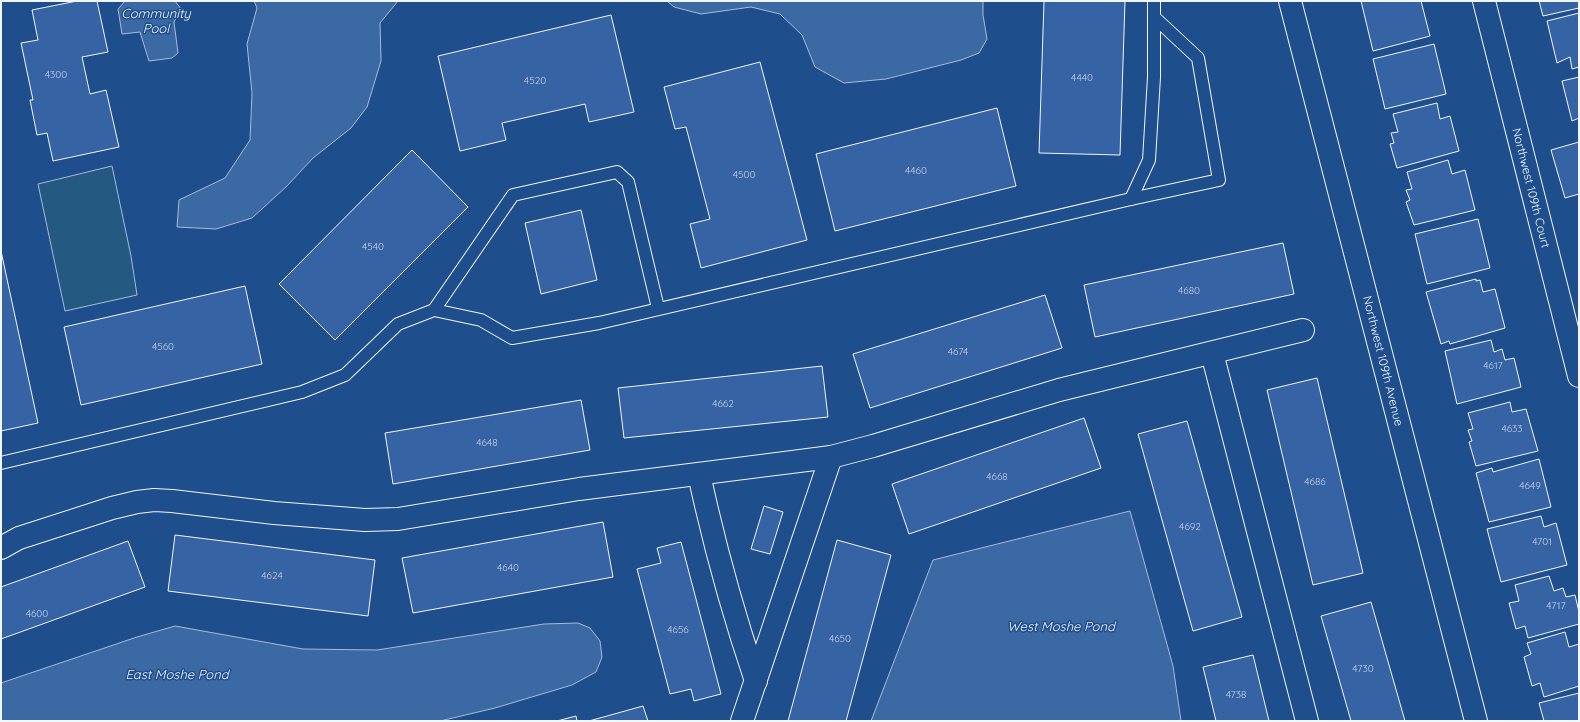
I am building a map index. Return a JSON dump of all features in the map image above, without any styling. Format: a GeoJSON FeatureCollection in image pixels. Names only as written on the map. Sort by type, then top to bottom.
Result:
{"type":"FeatureCollection","features":[{"type":"Feature","properties":{"kind":"street","name":"Northwest 109th Avenue"},"geometry":{"type":"LineString","coordinates":[[1290,1],[1476,721]]}},
{"type":"Feature","properties":{"kind":"street","name":"Northwest 109th Court"},"geometry":{"type":"LineString","coordinates":[[1484,1],[1579,376]]}},
{"type":"Feature","properties":{"kind":"street"},"geometry":{"type":"LineString","coordinates":[[7,541],[112,508],[137,502],[154,500],[208,504],[274,513],[365,520],[398,519],[579,489],[831,456],[873,446],[1059,390],[1304,330]]}},
{"type":"Feature","properties":{"kind":"street"},"geometry":{"type":"LineString","coordinates":[[1212,353],[1307,721]]}},
{"type":"Feature","properties":{"kind":"street"},"geometry":{"type":"LineString","coordinates":[[742,721],[831,456]]}},
{"type":"Feature","properties":{"kind":"street"},"geometry":{"type":"LineString","coordinates":[[699,474],[720,563],[741,638],[756,680]]}},
{"type":"Feature","properties":{"kind":"lane"},"geometry":{"type":"LineString","coordinates":[[1131,199],[1149,160],[1154,77],[1154,1]]}},
{"type":"Feature","properties":{"kind":"lane"},"geometry":{"type":"LineString","coordinates":[[1,463],[302,392],[345,375],[398,324],[434,310],[481,320],[512,338],[599,323],[658,308],[1219,180],[1198,58],[1154,17]]}},
{"type":"Feature","properties":{"kind":"lane"},"geometry":{"type":"LineString","coordinates":[[434,310],[513,195],[616,172],[628,182],[658,308]]}},
{"type":"Feature","properties":{"kind":"shaded area"},"geometry":{"type":"Polygon","coordinates":[[[112,166],[131,256],[137,295],[65,311],[38,184],[112,166]]]}},
{"type":"Feature","properties":{"kind":"water","name":"Community Pool"},"geometry":{"type":"Polygon","coordinates":[[[125,1],[175,1],[181,9],[174,22],[178,53],[172,58],[149,61],[140,32],[122,34],[118,9],[125,1]]]}},
{"type":"Feature","properties":{"kind":"water"},"geometry":{"type":"Polygon","coordinates":[[[254,1],[398,1],[380,23],[381,61],[367,107],[351,128],[313,158],[287,186],[252,218],[216,229],[177,227],[179,200],[225,178],[250,140],[252,93],[247,44],[257,8],[254,1]]]}},
{"type":"Feature","properties":{"kind":"water"},"geometry":{"type":"Polygon","coordinates":[[[667,1],[983,1],[983,15],[987,39],[979,53],[961,60],[886,79],[844,83],[815,67],[802,35],[780,14],[751,7],[701,14],[674,7],[667,1]]]}},
{"type":"Feature","properties":{"kind":"water","name":"West Moshe Pond"},"geometry":{"type":"Polygon","coordinates":[[[1130,511],[1173,666],[1181,721],[871,721],[933,560],[1130,511]]]}},
{"type":"Feature","properties":{"kind":"water","name":"East Moshe Pond"},"geometry":{"type":"Polygon","coordinates":[[[578,623],[590,628],[600,641],[602,657],[596,672],[572,685],[495,708],[440,721],[1,721],[1,683],[137,637],[175,626],[303,649],[377,650],[544,624],[578,623]]]}},
{"type":"Feature","properties":{"kind":"building"},"geometry":{"type":"Polygon","coordinates":[[[77,1],[97,1],[108,52],[82,57],[90,94],[106,90],[119,147],[53,161],[47,133],[37,135],[30,100],[33,100],[21,43],[38,40],[32,10],[77,1]]]}},
{"type":"Feature","properties":{"kind":"building"},"geometry":{"type":"Polygon","coordinates":[[[1044,1],[1125,1],[1120,155],[1039,153],[1044,1]]]}},
{"type":"Feature","properties":{"kind":"building"},"geometry":{"type":"Polygon","coordinates":[[[1361,1],[1421,1],[1430,36],[1373,51],[1361,1]]]}},
{"type":"Feature","properties":{"kind":"building"},"geometry":{"type":"Polygon","coordinates":[[[1539,1],[1579,1],[1579,8],[1543,16],[1539,1]]]}},
{"type":"Feature","properties":{"kind":"building"},"geometry":{"type":"Polygon","coordinates":[[[1579,13],[1579,67],[1572,69],[1570,57],[1557,63],[1547,21],[1579,13]]]}},
{"type":"Feature","properties":{"kind":"building"},"geometry":{"type":"Polygon","coordinates":[[[611,15],[634,112],[589,122],[585,104],[502,123],[506,140],[460,151],[438,56],[611,15]]]}},
{"type":"Feature","properties":{"kind":"building"},"geometry":{"type":"Polygon","coordinates":[[[1434,44],[1446,94],[1385,109],[1373,59],[1434,44]]]}},
{"type":"Feature","properties":{"kind":"building"},"geometry":{"type":"Polygon","coordinates":[[[760,62],[807,240],[701,268],[690,224],[710,219],[686,127],[675,129],[664,87],[760,62]]]}},
{"type":"Feature","properties":{"kind":"building"},"geometry":{"type":"Polygon","coordinates":[[[1579,77],[1579,118],[1572,121],[1562,81],[1579,77]]]}},
{"type":"Feature","properties":{"kind":"building"},"geometry":{"type":"Polygon","coordinates":[[[1437,103],[1440,119],[1450,116],[1459,151],[1397,168],[1390,144],[1394,143],[1391,133],[1398,132],[1393,114],[1437,103]]]}},
{"type":"Feature","properties":{"kind":"building"},"geometry":{"type":"Polygon","coordinates":[[[997,108],[1016,186],[835,231],[816,154],[997,108]]]}},
{"type":"Feature","properties":{"kind":"building"},"geometry":{"type":"Polygon","coordinates":[[[1579,142],[1579,194],[1565,198],[1551,150],[1579,142]]]}},
{"type":"Feature","properties":{"kind":"building"},"geometry":{"type":"Polygon","coordinates":[[[412,150],[468,207],[335,340],[279,284],[412,150]]]}},
{"type":"Feature","properties":{"kind":"building"},"geometry":{"type":"Polygon","coordinates":[[[1448,160],[1452,174],[1465,170],[1475,210],[1414,225],[1406,202],[1410,200],[1406,190],[1412,189],[1407,172],[1448,160]]]}},
{"type":"Feature","properties":{"kind":"building"},"geometry":{"type":"Polygon","coordinates":[[[581,210],[597,280],[541,294],[525,223],[581,210]]]}},
{"type":"Feature","properties":{"kind":"building"},"geometry":{"type":"Polygon","coordinates":[[[1478,219],[1490,268],[1427,284],[1415,234],[1478,219]]]}},
{"type":"Feature","properties":{"kind":"building"},"geometry":{"type":"Polygon","coordinates":[[[1283,243],[1294,294],[1095,337],[1084,285],[1283,243]]]}},
{"type":"Feature","properties":{"kind":"building"},"geometry":{"type":"Polygon","coordinates":[[[1,251],[38,423],[1,431],[1,251]]]}},
{"type":"Feature","properties":{"kind":"building"},"geometry":{"type":"Polygon","coordinates":[[[1476,279],[1476,281],[1480,280],[1483,292],[1495,289],[1505,328],[1450,344],[1449,341],[1441,344],[1426,292],[1476,279]]]}},
{"type":"Feature","properties":{"kind":"building"},"geometry":{"type":"Polygon","coordinates":[[[245,286],[262,364],[81,405],[64,327],[245,286]]]}},
{"type":"Feature","properties":{"kind":"building"},"geometry":{"type":"Polygon","coordinates":[[[1045,295],[1062,348],[870,408],[853,354],[1045,295]]]}},
{"type":"Feature","properties":{"kind":"building"},"geometry":{"type":"Polygon","coordinates":[[[1491,340],[1494,352],[1502,349],[1505,360],[1514,358],[1521,387],[1457,404],[1445,351],[1491,340]]]}},
{"type":"Feature","properties":{"kind":"building"},"geometry":{"type":"Polygon","coordinates":[[[822,366],[828,417],[624,438],[618,388],[822,366]]]}},
{"type":"Feature","properties":{"kind":"building"},"geometry":{"type":"Polygon","coordinates":[[[1317,378],[1363,573],[1313,585],[1267,390],[1317,378]]]}},
{"type":"Feature","properties":{"kind":"building"},"geometry":{"type":"Polygon","coordinates":[[[581,400],[590,450],[393,484],[385,433],[581,400]]]}},
{"type":"Feature","properties":{"kind":"building"},"geometry":{"type":"Polygon","coordinates":[[[1510,402],[1512,412],[1526,409],[1538,451],[1476,466],[1469,442],[1472,441],[1468,430],[1473,429],[1468,413],[1510,402]]]}},
{"type":"Feature","properties":{"kind":"building"},"geometry":{"type":"Polygon","coordinates":[[[1084,418],[1101,468],[909,534],[892,484],[1084,418]]]}},
{"type":"Feature","properties":{"kind":"building"},"geometry":{"type":"Polygon","coordinates":[[[1187,421],[1242,617],[1193,631],[1138,434],[1187,421]]]}},
{"type":"Feature","properties":{"kind":"building"},"geometry":{"type":"Polygon","coordinates":[[[1539,459],[1551,507],[1489,522],[1476,473],[1492,468],[1493,472],[1539,459]]]}},
{"type":"Feature","properties":{"kind":"building"},"geometry":{"type":"Polygon","coordinates":[[[764,506],[783,512],[770,554],[751,549],[764,506]]]}},
{"type":"Feature","properties":{"kind":"building"},"geometry":{"type":"Polygon","coordinates":[[[1541,516],[1544,527],[1556,523],[1567,565],[1501,582],[1487,529],[1541,516]]]}},
{"type":"Feature","properties":{"kind":"building"},"geometry":{"type":"Polygon","coordinates":[[[603,522],[613,577],[413,613],[402,558],[603,522]]]}},
{"type":"Feature","properties":{"kind":"building"},"geometry":{"type":"Polygon","coordinates":[[[175,535],[375,560],[368,616],[168,591],[175,535]]]}},
{"type":"Feature","properties":{"kind":"building"},"geometry":{"type":"Polygon","coordinates":[[[837,540],[891,555],[846,721],[788,721],[837,540]]]}},
{"type":"Feature","properties":{"kind":"building"},"geometry":{"type":"Polygon","coordinates":[[[128,541],[145,587],[1,639],[1,587],[128,541]]]}},
{"type":"Feature","properties":{"kind":"building"},"geometry":{"type":"Polygon","coordinates":[[[681,542],[721,694],[694,701],[691,689],[670,694],[637,569],[661,563],[657,548],[681,542]]]}},
{"type":"Feature","properties":{"kind":"building"},"geometry":{"type":"Polygon","coordinates":[[[1549,576],[1554,591],[1563,588],[1566,597],[1575,595],[1579,612],[1579,624],[1528,638],[1525,626],[1516,629],[1509,603],[1519,601],[1515,585],[1549,576]]]}},
{"type":"Feature","properties":{"kind":"building"},"geometry":{"type":"Polygon","coordinates":[[[1371,602],[1405,721],[1351,721],[1321,616],[1371,602]]]}},
{"type":"Feature","properties":{"kind":"building"},"geometry":{"type":"Polygon","coordinates":[[[1565,632],[1569,647],[1579,644],[1579,686],[1544,697],[1540,683],[1532,686],[1524,657],[1531,654],[1527,643],[1565,632]]]}},
{"type":"Feature","properties":{"kind":"building"},"geometry":{"type":"Polygon","coordinates":[[[1253,655],[1269,721],[1216,721],[1203,667],[1253,655]]]}},
{"type":"Feature","properties":{"kind":"building"},"geometry":{"type":"Polygon","coordinates":[[[1579,693],[1579,721],[1544,721],[1539,703],[1579,693]]]}},
{"type":"Feature","properties":{"kind":"building"},"geometry":{"type":"Polygon","coordinates":[[[643,706],[648,721],[589,721],[643,706]]]}},
{"type":"Feature","properties":{"kind":"building"},"geometry":{"type":"Polygon","coordinates":[[[576,716],[577,721],[557,721],[576,716]]]}}]}
